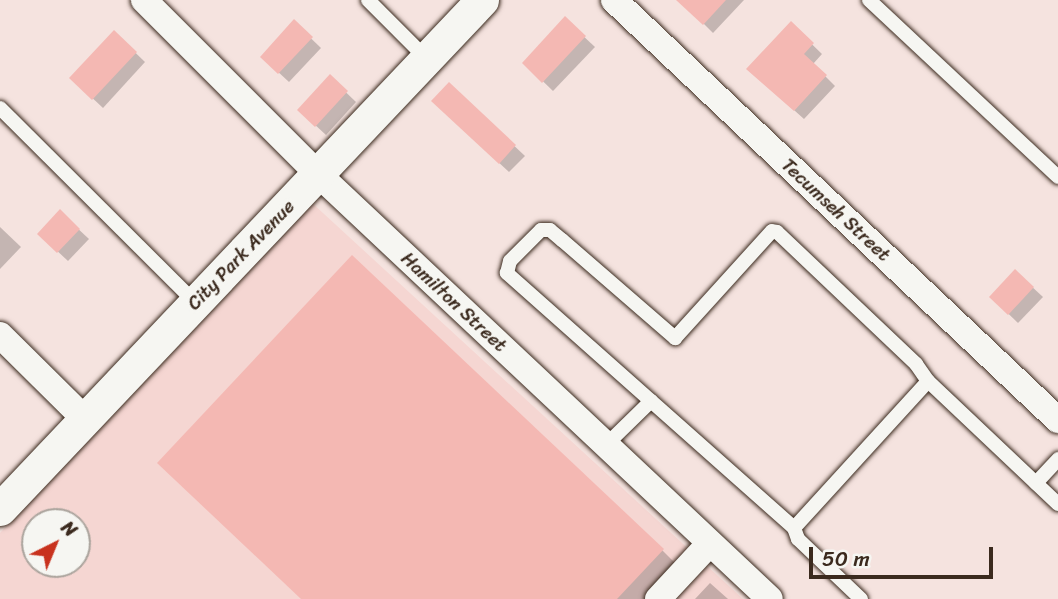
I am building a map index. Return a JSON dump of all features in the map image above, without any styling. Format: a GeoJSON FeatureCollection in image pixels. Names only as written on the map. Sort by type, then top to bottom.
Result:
{"type":"FeatureCollection","features":[{"type":"Feature","properties":{"kind":"street","name":"Hamilton Street"},"geometry":{"type":"LineString","coordinates":[[144,0],[318,174],[770,599]]}},
{"type":"Feature","properties":{"kind":"street","name":"City Park Avenue"},"geometry":{"type":"LineString","coordinates":[[0,509],[482,0]]}},
{"type":"Feature","properties":{"kind":"street","name":"Tecumseh Street"},"geometry":{"type":"LineString","coordinates":[[614,0],[1058,420]]}},
{"type":"Feature","properties":{"kind":"street"},"geometry":{"type":"LineString","coordinates":[[0,335],[85,419]]}},
{"type":"Feature","properties":{"kind":"street"},"geometry":{"type":"LineString","coordinates":[[658,599],[710,543]]}},
{"type":"Feature","properties":{"kind":"lane"},"geometry":{"type":"LineString","coordinates":[[368,0],[427,59]]}},
{"type":"Feature","properties":{"kind":"lane"},"geometry":{"type":"LineString","coordinates":[[869,0],[1058,177]]}},
{"type":"Feature","properties":{"kind":"lane"},"geometry":{"type":"LineString","coordinates":[[0,108],[195,302]]}},
{"type":"Feature","properties":{"kind":"lane"},"geometry":{"type":"LineString","coordinates":[[861,599],[798,539],[794,528],[507,273],[509,261],[541,230],[550,230],[675,338],[772,231],[777,232],[1058,504]]}},
{"type":"Feature","properties":{"kind":"lane"},"geometry":{"type":"LineString","coordinates":[[794,528],[928,381]]}},
{"type":"Feature","properties":{"kind":"lane"},"geometry":{"type":"LineString","coordinates":[[606,445],[651,401]]}},
{"type":"Feature","properties":{"kind":"lane"},"geometry":{"type":"LineString","coordinates":[[1036,483],[1058,459]]}},
{"type":"Feature","properties":{"kind":"shaded area"},"geometry":{"type":"Polygon","coordinates":[[[311,202],[743,599],[0,599],[0,533],[21,511],[21,578],[91,578],[91,508],[23,508],[311,202]]]}},
{"type":"Feature","properties":{"kind":"building"},"geometry":{"type":"Polygon","coordinates":[[[676,0],[726,0],[703,25],[676,0]]]}},
{"type":"Feature","properties":{"kind":"building"},"geometry":{"type":"Polygon","coordinates":[[[565,16],[586,36],[542,83],[522,63],[565,16]]]}},
{"type":"Feature","properties":{"kind":"building"},"geometry":{"type":"Polygon","coordinates":[[[294,19],[313,37],[278,74],[260,57],[294,19]]]}},
{"type":"Feature","properties":{"kind":"building"},"geometry":{"type":"Polygon","coordinates":[[[791,21],[814,43],[804,54],[827,75],[794,111],[746,69],[791,21]]]}},
{"type":"Feature","properties":{"kind":"building"},"geometry":{"type":"Polygon","coordinates":[[[114,30],[137,52],[92,100],[69,78],[114,30]]]}},
{"type":"Feature","properties":{"kind":"building"},"geometry":{"type":"Polygon","coordinates":[[[330,74],[348,91],[315,127],[297,110],[330,74]]]}},
{"type":"Feature","properties":{"kind":"building"},"geometry":{"type":"Polygon","coordinates":[[[449,82],[516,145],[499,164],[431,101],[449,82]]]}},
{"type":"Feature","properties":{"kind":"building"},"geometry":{"type":"Polygon","coordinates":[[[60,209],[80,229],[57,253],[37,234],[60,209]]]}},
{"type":"Feature","properties":{"kind":"building"},"geometry":{"type":"Polygon","coordinates":[[[352,255],[664,549],[617,599],[301,599],[157,463],[352,255]]]}},
{"type":"Feature","properties":{"kind":"building"},"geometry":{"type":"Polygon","coordinates":[[[1015,269],[1034,287],[1008,315],[989,297],[1015,269]]]}}]}
